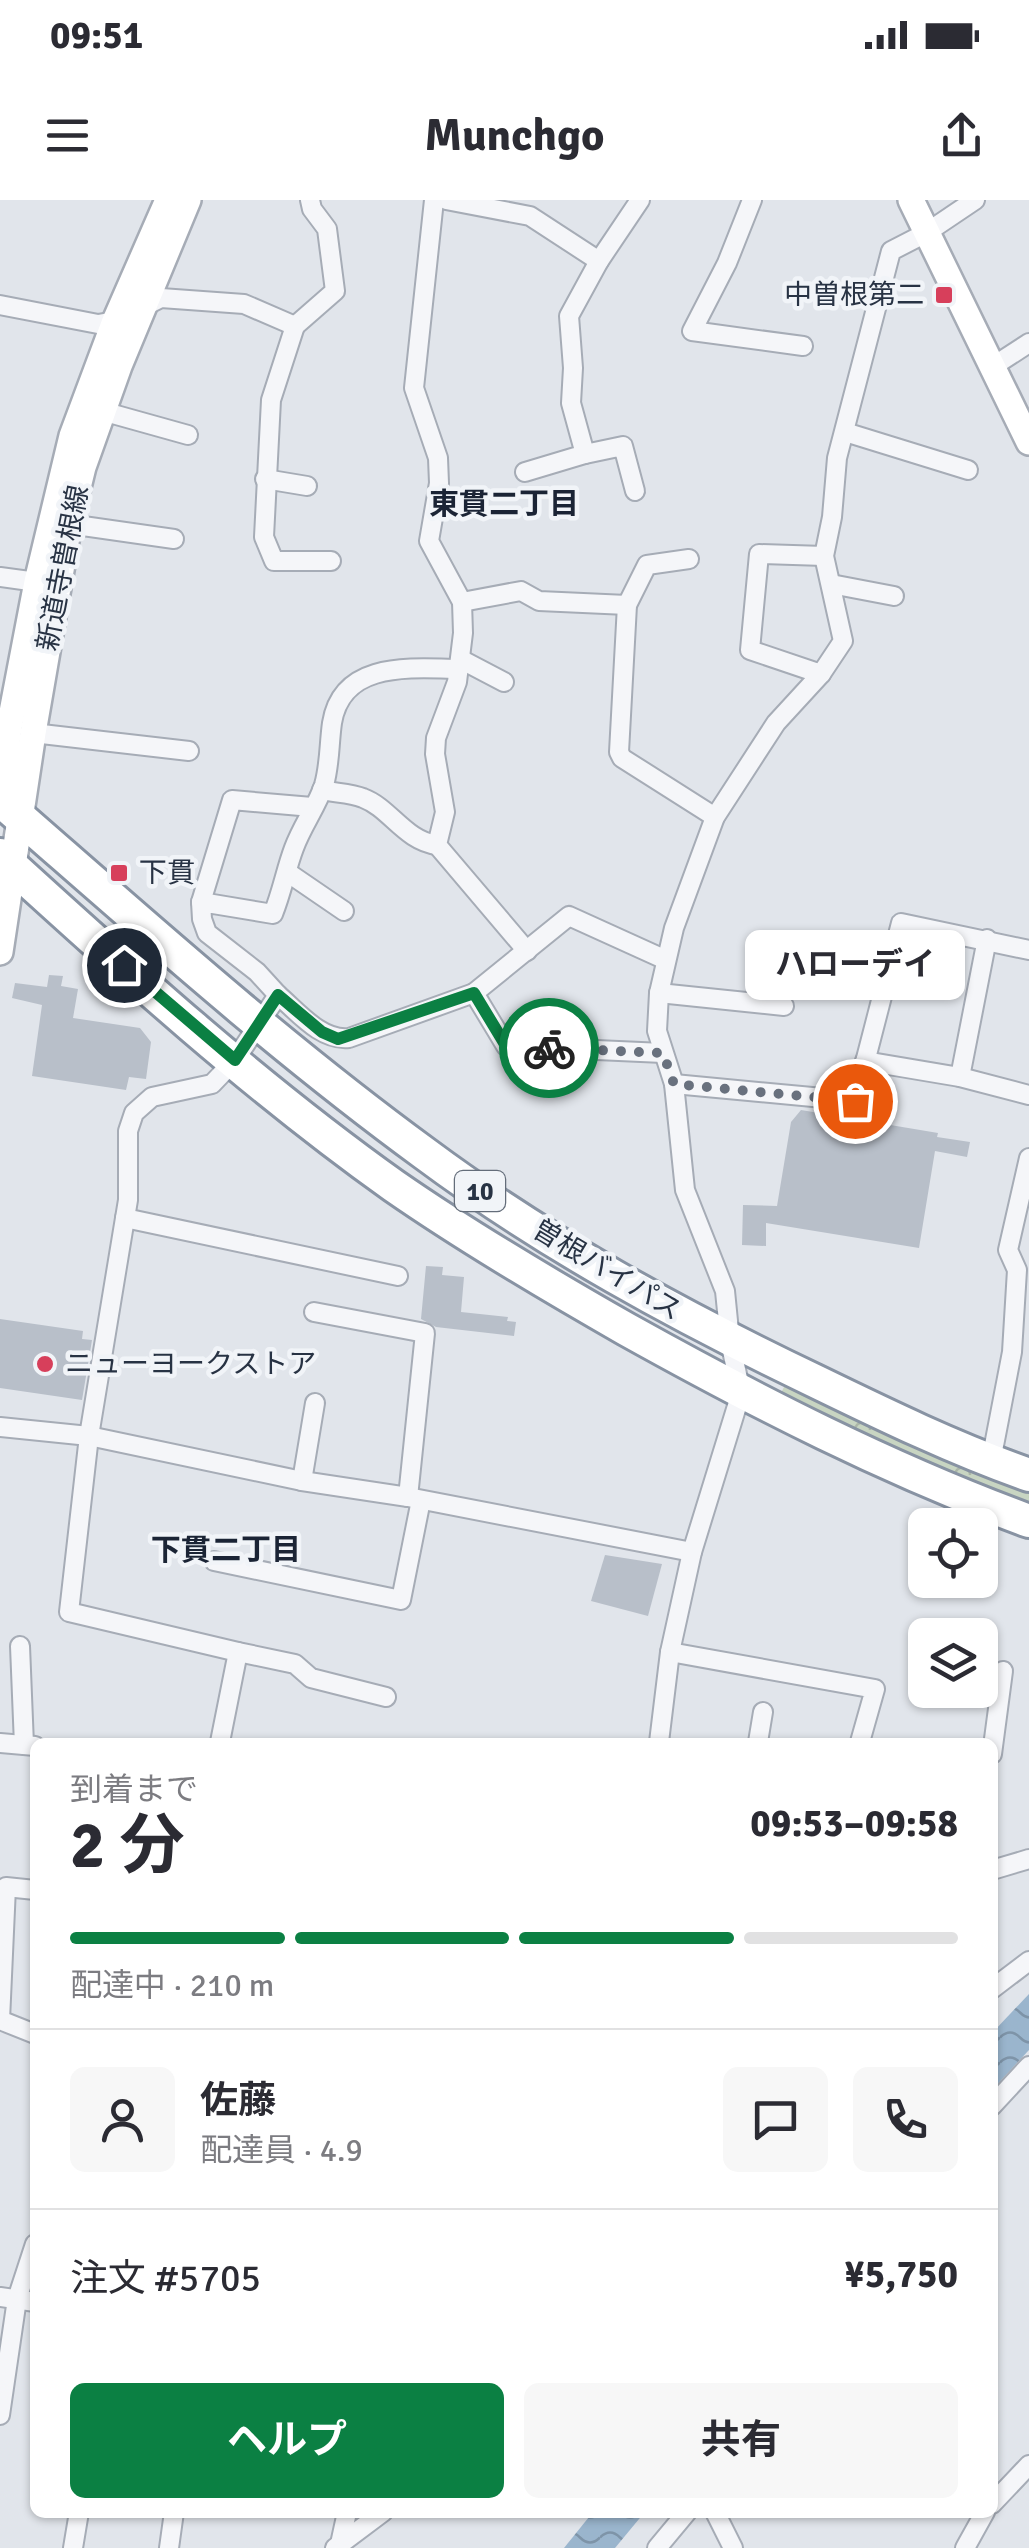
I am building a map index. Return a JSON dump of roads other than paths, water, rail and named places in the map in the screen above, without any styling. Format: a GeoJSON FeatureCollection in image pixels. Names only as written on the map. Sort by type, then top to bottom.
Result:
{"type":"FeatureCollection","features":[{"type":"Feature","properties":{"kind":"highway","name":"曽根バイパス"},"geometry":{"type":"LineString","coordinates":[[7,805],[260,1027],[426,1155],[528,1223],[612,1276],[730,1340],[899,1422],[1029,1475]]}},
{"type":"Feature","properties":{"kind":"highway","name":"曽根バイパス"},"geometry":{"type":"LineString","coordinates":[[6,861],[287,1105],[394,1186],[494,1251],[741,1393],[829,1438],[1029,1521]]}},
{"type":"Feature","properties":{"kind":"main road","name":"新道寺曽根線"},"geometry":{"type":"LineString","coordinates":[[0,952],[8,728],[36,582],[72,436],[115,321],[168,200]]}},
{"type":"Feature","properties":{"kind":"main road","name":"新道寺曽根線"},"geometry":{"type":"LineString","coordinates":[[7,805],[33,733],[69,524],[102,410],[188,200]]}},
{"type":"Feature","properties":{"kind":"main road"},"geometry":{"type":"LineString","coordinates":[[911,200],[1029,442]]}},
{"type":"Feature","properties":{"kind":"street"},"geometry":{"type":"LineString","coordinates":[[310,200],[326,230],[335,291],[294,326],[271,400],[264,538],[274,561],[331,561]]}},
{"type":"Feature","properties":{"kind":"street"},"geometry":{"type":"LineString","coordinates":[[434,200],[414,388],[438,458],[439,483],[429,541],[462,602],[458,682],[436,738],[445,812],[437,845]]}},
{"type":"Feature","properties":{"kind":"street"},"geometry":{"type":"LineString","coordinates":[[446,200],[530,216],[600,260]]}},
{"type":"Feature","properties":{"kind":"street"},"geometry":{"type":"LineString","coordinates":[[585,454],[570,403],[569,316],[640,200]]}},
{"type":"Feature","properties":{"kind":"street"},"geometry":{"type":"LineString","coordinates":[[752,200],[727,263],[692,331],[803,346]]}},
{"type":"Feature","properties":{"kind":"street"},"geometry":{"type":"LineString","coordinates":[[659,1738],[670,1652],[692,1552],[741,1393],[725,1290],[685,1190],[674,1084],[657,1031],[659,994],[666,960],[715,817],[776,723],[821,674],[843,642],[824,556],[838,458],[891,251],[975,200]]}},
{"type":"Feature","properties":{"kind":"street"},"geometry":{"type":"LineString","coordinates":[[0,305],[98,324],[115,321],[160,298],[244,304],[294,326]]}},
{"type":"Feature","properties":{"kind":"street"},"geometry":{"type":"LineString","coordinates":[[992,366],[1029,343]]}},
{"type":"Feature","properties":{"kind":"street"},"geometry":{"type":"LineString","coordinates":[[102,410],[188,435]]}},
{"type":"Feature","properties":{"kind":"street"},"geometry":{"type":"LineString","coordinates":[[846,432],[968,470]]}},
{"type":"Feature","properties":{"kind":"street"},"geometry":{"type":"LineString","coordinates":[[525,472],[623,446],[635,491]]}},
{"type":"Feature","properties":{"kind":"street"},"geometry":{"type":"LineString","coordinates":[[265,479],[307,486]]}},
{"type":"Feature","properties":{"kind":"street"},"geometry":{"type":"LineString","coordinates":[[69,524],[174,540]]}},
{"type":"Feature","properties":{"kind":"street"},"geometry":{"type":"LineString","coordinates":[[821,674],[750,650],[759,554],[824,556]]}},
{"type":"Feature","properties":{"kind":"street"},"geometry":{"type":"LineString","coordinates":[[689,559],[647,565],[627,605],[619,752],[622,758],[715,817]]}},
{"type":"Feature","properties":{"kind":"street"},"geometry":{"type":"LineString","coordinates":[[0,577],[36,582]]}},
{"type":"Feature","properties":{"kind":"street"},"geometry":{"type":"LineString","coordinates":[[832,584],[894,596]]}},
{"type":"Feature","properties":{"kind":"street"},"geometry":{"type":"LineString","coordinates":[[462,602],[520,591],[553,602],[627,605]]}},
{"type":"Feature","properties":{"kind":"street"},"geometry":{"type":"LineString","coordinates":[[201,902],[273,914],[286,872],[322,790],[332,722],[340,697],[353,682],[373,673],[460,664],[504,682]]}},
{"type":"Feature","properties":{"kind":"street"},"geometry":{"type":"LineString","coordinates":[[33,733],[189,750]]}},
{"type":"Feature","properties":{"kind":"street"},"geometry":{"type":"LineString","coordinates":[[322,790],[364,798],[405,831],[426,844],[437,845],[527,951]]}},
{"type":"Feature","properties":{"kind":"street"},"geometry":{"type":"LineString","coordinates":[[312,807],[232,800],[201,902],[202,919],[207,933],[257,972],[322,1032],[338,1039],[474,993],[569,916],[666,960]]}},
{"type":"Feature","properties":{"kind":"street"},"geometry":{"type":"LineString","coordinates":[[286,872],[344,911]]}},
{"type":"Feature","properties":{"kind":"street"},"geometry":{"type":"LineString","coordinates":[[674,1084],[855,1101],[901,923],[1029,950]]}},
{"type":"Feature","properties":{"kind":"street"},"geometry":{"type":"LineString","coordinates":[[960,1077],[987,939]]}},
{"type":"Feature","properties":{"kind":"street"},"geometry":{"type":"LineString","coordinates":[[474,993],[506,1046],[663,1053]]}},
{"type":"Feature","properties":{"kind":"street"},"geometry":{"type":"LineString","coordinates":[[659,994],[784,1006]]}},
{"type":"Feature","properties":{"kind":"street"},"geometry":{"type":"LineString","coordinates":[[278,995],[260,1027],[212,1084],[152,1096],[134,1113],[128,1131],[128,1200],[89,1436],[69,1612],[295,1664],[311,1678],[386,1698]]}},
{"type":"Feature","properties":{"kind":"street"},"geometry":{"type":"LineString","coordinates":[[865,1060],[960,1077],[1029,1095]]}},
{"type":"Feature","properties":{"kind":"street"},"geometry":{"type":"LineString","coordinates":[[991,1462],[1021,1354],[1023,1271],[1008,1250],[1028,1164]]}},
{"type":"Feature","properties":{"kind":"street"},"geometry":{"type":"LineString","coordinates":[[125,1218],[398,1276]]}},
{"type":"Feature","properties":{"kind":"street"},"geometry":{"type":"LineString","coordinates":[[214,1561],[401,1600],[414,1498],[425,1333],[314,1312]]}},
{"type":"Feature","properties":{"kind":"street"},"geometry":{"type":"LineString","coordinates":[[302,1481],[315,1402]]}},
{"type":"Feature","properties":{"kind":"street"},"geometry":{"type":"LineString","coordinates":[[0,1427],[89,1436],[302,1481],[414,1498],[692,1552]]}},
{"type":"Feature","properties":{"kind":"street"},"geometry":{"type":"LineString","coordinates":[[0,1743],[30,1746],[20,1646]]}},
{"type":"Feature","properties":{"kind":"street"},"geometry":{"type":"LineString","coordinates":[[221,1738],[238,1652]]}},
{"type":"Feature","properties":{"kind":"street"},"geometry":{"type":"LineString","coordinates":[[670,1652],[875,1689],[861,1738]]}},
{"type":"Feature","properties":{"kind":"street"},"geometry":{"type":"LineString","coordinates":[[994,1738],[1003,1671]]}},
{"type":"Feature","properties":{"kind":"street"},"geometry":{"type":"LineString","coordinates":[[759,1738],[763,1712]]}},
{"type":"Feature","properties":{"kind":"street"},"geometry":{"type":"LineString","coordinates":[[998,1868],[1029,1859]]}},
{"type":"Feature","properties":{"kind":"street"},"geometry":{"type":"LineString","coordinates":[[30,1889],[6,1887],[0,2020],[30,2032]]}},
{"type":"Feature","properties":{"kind":"street"},"geometry":{"type":"LineString","coordinates":[[998,1984],[1029,1961]]}},
{"type":"Feature","properties":{"kind":"street"},"geometry":{"type":"LineString","coordinates":[[998,2100],[1029,2066]]}},
{"type":"Feature","properties":{"kind":"street"},"geometry":{"type":"LineString","coordinates":[[0,2415],[17,2299],[30,2259]]}},
{"type":"Feature","properties":{"kind":"street"},"geometry":{"type":"LineString","coordinates":[[998,2498],[1029,2465]]}},
{"type":"Feature","properties":{"kind":"street"},"geometry":{"type":"LineString","coordinates":[[74,2548],[78,2518]]}},
{"type":"Feature","properties":{"kind":"street"},"geometry":{"type":"LineString","coordinates":[[168,2548],[173,2518]]}},
{"type":"Feature","properties":{"kind":"street"},"geometry":{"type":"LineString","coordinates":[[338,2546],[345,2518]]}},
{"type":"Feature","properties":{"kind":"street"},"geometry":{"type":"LineString","coordinates":[[338,2546],[375,2518]]}},
{"type":"Feature","properties":{"kind":"street"},"geometry":{"type":"LineString","coordinates":[[657,2548],[681,2518]]}},
{"type":"Feature","properties":{"kind":"street"},"geometry":{"type":"LineString","coordinates":[[719,2518],[733,2548]]}},
{"type":"Feature","properties":{"kind":"street"},"geometry":{"type":"LineString","coordinates":[[965,2548],[982,2518]]}},
{"type":"Feature","properties":{"kind":"water"},"geometry":{"type":"Polygon","coordinates":[[[1029,1994],[1029,2050],[998,2084],[998,2027],[1029,1994]]]}},
{"type":"Feature","properties":{"kind":"water"},"geometry":{"type":"Polygon","coordinates":[[[588,2518],[640,2518],[615,2548],[564,2548],[588,2518]]]}},
{"type":"Feature","properties":{"kind":"place","name":"中曽根第二"},"geometry":{"type":"Point","coordinates":[944,295]}},
{"type":"Feature","properties":{"kind":"place","name":"下貫"},"geometry":{"type":"Point","coordinates":[119,873]}},
{"type":"Feature","properties":{"kind":"place","name":"ハローデイ"},"geometry":{"type":"Point","coordinates":[855,1101]}},
{"type":"Feature","properties":{"kind":"place","name":"ニューヨークストア"},"geometry":{"type":"Point","coordinates":[45,1364]}},
{"type":"Feature","properties":{"kind":"district","name":"東貫二丁目"},"geometry":{"type":"Point","coordinates":[504,504]}},
{"type":"Feature","properties":{"kind":"district","name":"下貫二丁目"},"geometry":{"type":"Point","coordinates":[226,1550]}}]}
